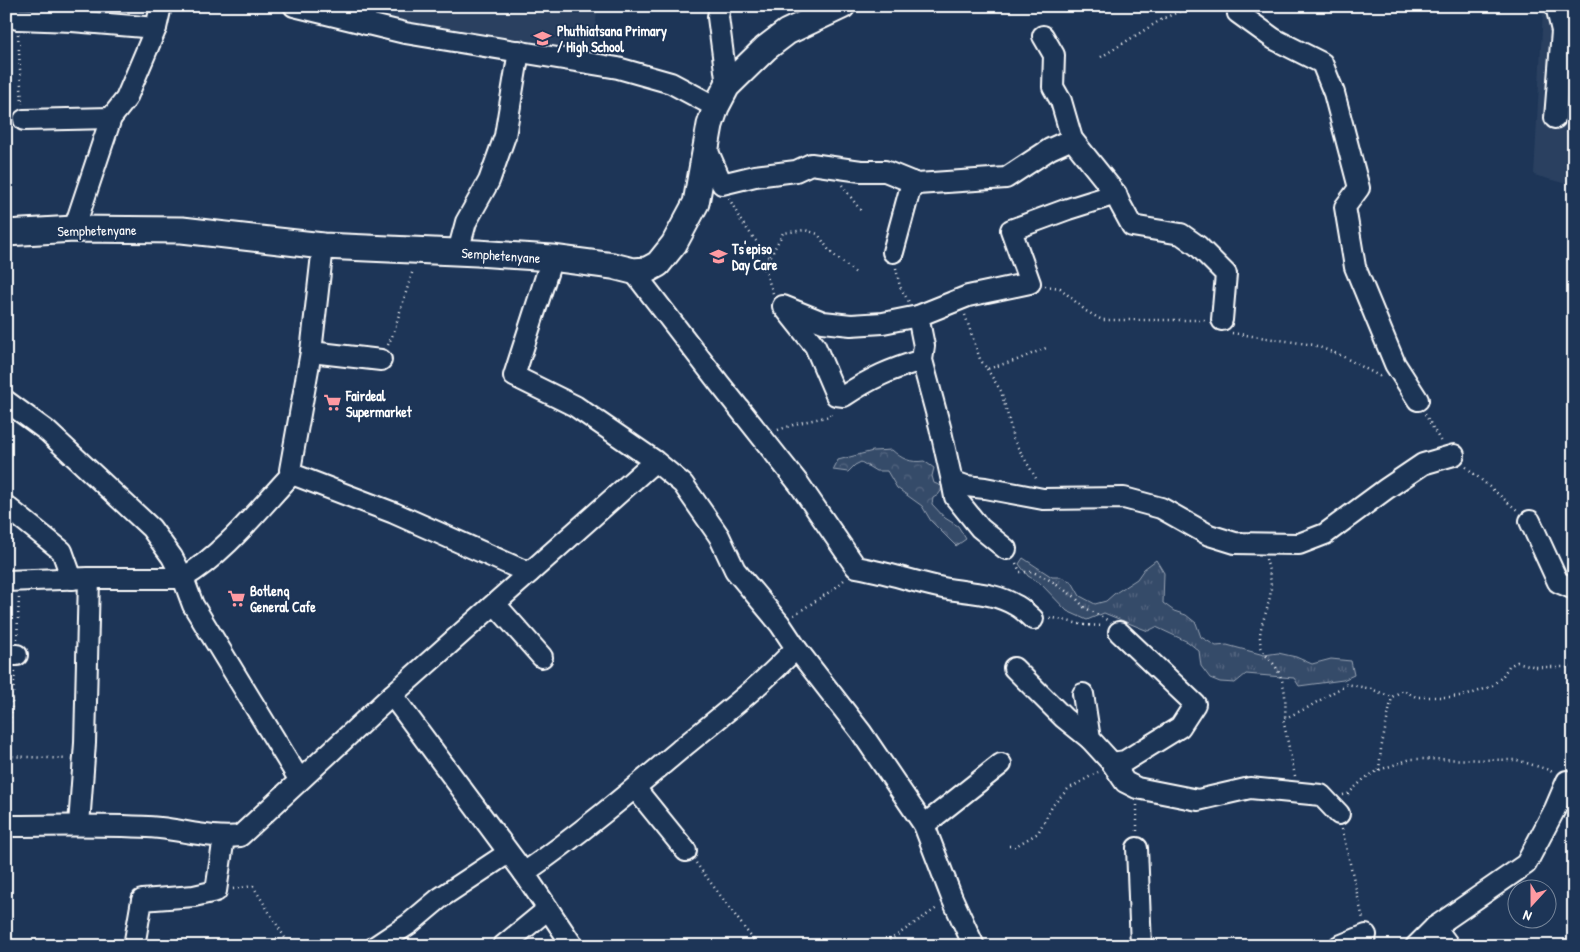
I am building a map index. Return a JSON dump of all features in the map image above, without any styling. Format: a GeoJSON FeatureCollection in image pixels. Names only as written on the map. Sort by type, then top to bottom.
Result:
{"type":"FeatureCollection","features":[{"type":"Feature","properties":{"kind":"main road","name":"Semphetenyane"},"geometry":{"type":"LineString","coordinates":[[6,233],[74,229],[182,230],[323,246],[552,258],[613,266],[633,271],[647,270],[658,264],[677,239],[696,204],[710,126],[722,97],[766,48],[787,32],[842,6]]}},
{"type":"Feature","properties":{"kind":"street"},"geometry":{"type":"LineString","coordinates":[[74,229],[111,118],[126,99],[156,28],[161,6]]}},
{"type":"Feature","properties":{"kind":"street"},"geometry":{"type":"LineString","coordinates":[[294,6],[365,15],[405,33],[618,68],[722,97],[718,17],[720,6]]}},
{"type":"Feature","properties":{"kind":"street"},"geometry":{"type":"LineString","coordinates":[[1240,6],[1238,13],[1274,39],[1322,63],[1334,93],[1359,188],[1345,207],[1355,267],[1395,364],[1418,400]]}},
{"type":"Feature","properties":{"kind":"street"},"geometry":{"type":"LineString","coordinates":[[1555,118],[1562,30],[1556,6]]}},
{"type":"Feature","properties":{"kind":"street"},"geometry":{"type":"LineString","coordinates":[[12,17],[156,28]]}},
{"type":"Feature","properties":{"kind":"street"},"geometry":{"type":"LineString","coordinates":[[1043,36],[1054,55],[1053,87],[1061,101],[1072,139],[1116,194],[1132,226],[1181,234],[1198,246],[1226,274],[1222,320]]}},
{"type":"Feature","properties":{"kind":"street"},"geometry":{"type":"LineString","coordinates":[[458,252],[466,222],[489,182],[505,136],[519,51]]}},
{"type":"Feature","properties":{"kind":"street"},"geometry":{"type":"LineString","coordinates":[[24,120],[111,118]]}},
{"type":"Feature","properties":{"kind":"street"},"geometry":{"type":"LineString","coordinates":[[706,147],[722,184],[755,176],[796,171],[811,164],[861,171],[885,171],[917,184],[1006,178],[1050,148],[1072,139]]}},
{"type":"Feature","properties":{"kind":"street"},"geometry":{"type":"LineString","coordinates":[[893,252],[912,182]]}},
{"type":"Feature","properties":{"kind":"street"},"geometry":{"type":"LineString","coordinates":[[783,306],[823,322],[851,325],[883,323],[918,316],[968,296],[1030,283],[1011,230],[1116,194]]}},
{"type":"Feature","properties":{"kind":"street"},"geometry":{"type":"LineString","coordinates":[[292,474],[290,470],[311,352],[323,246]]}},
{"type":"Feature","properties":{"kind":"street"},"geometry":{"type":"LineString","coordinates":[[552,258],[514,376],[575,406],[655,461],[683,484],[719,536],[736,570],[780,624],[860,732],[924,825],[952,898],[974,946]]}},
{"type":"Feature","properties":{"kind":"street"},"geometry":{"type":"LineString","coordinates":[[633,271],[799,484],[856,568],[891,574],[943,588],[998,597],[1017,605],[1033,619]]}},
{"type":"Feature","properties":{"kind":"street"},"geometry":{"type":"LineString","coordinates":[[783,306],[815,346],[836,395],[844,396],[866,381],[896,368],[922,360]]}},
{"type":"Feature","properties":{"kind":"street"},"geometry":{"type":"LineString","coordinates":[[918,316],[924,346],[922,360],[940,427],[955,498],[980,528],[1006,549]]}},
{"type":"Feature","properties":{"kind":"street"},"geometry":{"type":"LineString","coordinates":[[311,352],[381,360]]}},
{"type":"Feature","properties":{"kind":"street"},"geometry":{"type":"LineString","coordinates":[[6,401],[47,431],[151,528],[172,557],[193,604],[300,779]]}},
{"type":"Feature","properties":{"kind":"street"},"geometry":{"type":"LineString","coordinates":[[952,481],[966,486],[1043,499],[1124,498],[1161,508],[1209,535],[1235,543],[1299,544],[1325,534],[1422,464],[1454,455]]}},
{"type":"Feature","properties":{"kind":"street"},"geometry":{"type":"LineString","coordinates":[[6,826],[79,825],[160,828],[224,838],[240,836],[392,695],[655,461]]}},
{"type":"Feature","properties":{"kind":"street"},"geometry":{"type":"LineString","coordinates":[[292,474],[394,512],[529,573]]}},
{"type":"Feature","properties":{"kind":"street"},"geometry":{"type":"LineString","coordinates":[[13,581],[183,578],[200,568],[232,538],[292,474]]}},
{"type":"Feature","properties":{"kind":"street"},"geometry":{"type":"LineString","coordinates":[[6,506],[62,551],[81,579],[83,760],[79,825]]}},
{"type":"Feature","properties":{"kind":"street"},"geometry":{"type":"LineString","coordinates":[[1530,521],[1558,582],[1574,589]]}},
{"type":"Feature","properties":{"kind":"street"},"geometry":{"type":"LineString","coordinates":[[495,604],[542,657]]}},
{"type":"Feature","properties":{"kind":"street"},"geometry":{"type":"LineString","coordinates":[[1112,763],[1124,761],[1180,726],[1195,704],[1119,632]]}},
{"type":"Feature","properties":{"kind":"street"},"geometry":{"type":"LineString","coordinates":[[524,873],[635,788],[775,671],[796,648]]}},
{"type":"Feature","properties":{"kind":"street"},"geometry":{"type":"LineString","coordinates":[[1014,668],[1064,718],[1090,739],[1112,763],[1125,782],[1137,788],[1198,800],[1250,788],[1321,795],[1339,814]]}},
{"type":"Feature","properties":{"kind":"street"},"geometry":{"type":"LineString","coordinates":[[1084,694],[1090,739]]}},
{"type":"Feature","properties":{"kind":"street"},"geometry":{"type":"LineString","coordinates":[[392,695],[524,873],[573,946]]}},
{"type":"Feature","properties":{"kind":"street"},"geometry":{"type":"LineString","coordinates":[[924,825],[1001,764]]}},
{"type":"Feature","properties":{"kind":"street"},"geometry":{"type":"LineString","coordinates":[[1416,946],[1435,927],[1526,864],[1555,809],[1567,781]]}},
{"type":"Feature","properties":{"kind":"street"},"geometry":{"type":"LineString","coordinates":[[635,788],[686,851]]}},
{"type":"Feature","properties":{"kind":"street"},"geometry":{"type":"LineString","coordinates":[[134,946],[142,900],[194,896],[216,891],[224,838]]}},
{"type":"Feature","properties":{"kind":"street"},"geometry":{"type":"LineString","coordinates":[[1137,848],[1141,946]]}},
{"type":"Feature","properties":{"kind":"street"},"geometry":{"type":"LineString","coordinates":[[376,946],[409,924],[440,898],[508,852]]}},
{"type":"Feature","properties":{"kind":"street"},"geometry":{"type":"LineString","coordinates":[[503,946],[548,909]]}},
{"type":"Feature","properties":{"kind":"street"},"geometry":{"type":"LineString","coordinates":[[1435,927],[1449,946]]}},
{"type":"Feature","properties":{"kind":"street"},"geometry":{"type":"LineString","coordinates":[[1339,946],[1366,935]]}},
{"type":"Feature","properties":{"kind":"path"},"geometry":{"type":"LineString","coordinates":[[1101,57],[1164,18],[1193,6]]}},
{"type":"Feature","properties":{"kind":"path"},"geometry":{"type":"LineString","coordinates":[[12,17],[24,120]]}},
{"type":"Feature","properties":{"kind":"path"},"geometry":{"type":"LineString","coordinates":[[827,167],[861,211]]}},
{"type":"Feature","properties":{"kind":"path"},"geometry":{"type":"LineString","coordinates":[[722,184],[741,221],[769,258]]}},
{"type":"Feature","properties":{"kind":"path"},"geometry":{"type":"LineString","coordinates":[[783,306],[773,294],[764,268],[783,233],[805,230],[818,234],[830,252],[857,274]]}},
{"type":"Feature","properties":{"kind":"path"},"geometry":{"type":"LineString","coordinates":[[381,360],[393,334],[419,251]]}},
{"type":"Feature","properties":{"kind":"path"},"geometry":{"type":"LineString","coordinates":[[893,252],[900,287],[918,316]]}},
{"type":"Feature","properties":{"kind":"path"},"geometry":{"type":"LineString","coordinates":[[1030,283],[1060,288],[1086,311],[1102,320],[1222,320],[1228,332],[1314,345],[1340,355],[1385,379]]}},
{"type":"Feature","properties":{"kind":"path"},"geometry":{"type":"LineString","coordinates":[[960,300],[980,359],[1001,391],[1010,420],[1013,439],[1036,477],[1043,499]]}},
{"type":"Feature","properties":{"kind":"path"},"geometry":{"type":"LineString","coordinates":[[987,369],[1017,360],[1046,348]]}},
{"type":"Feature","properties":{"kind":"path"},"geometry":{"type":"LineString","coordinates":[[761,436],[799,423],[830,416],[836,395]]}},
{"type":"Feature","properties":{"kind":"path"},"geometry":{"type":"LineString","coordinates":[[1418,400],[1442,444],[1530,521]]}},
{"type":"Feature","properties":{"kind":"path"},"geometry":{"type":"LineString","coordinates":[[1262,544],[1271,575],[1270,600],[1260,627],[1262,648],[1277,669],[1286,694],[1285,718],[1283,719],[1296,772],[1295,792]]}},
{"type":"Feature","properties":{"kind":"path"},"geometry":{"type":"LineString","coordinates":[[1006,549],[1020,572],[1033,572],[1056,583],[1075,597],[1084,607],[1108,621],[1119,632]]}},
{"type":"Feature","properties":{"kind":"path"},"geometry":{"type":"LineString","coordinates":[[780,624],[834,589],[856,568]]}},
{"type":"Feature","properties":{"kind":"path"},"geometry":{"type":"LineString","coordinates":[[13,581],[12,655],[7,756],[83,760]]}},
{"type":"Feature","properties":{"kind":"path"},"geometry":{"type":"LineString","coordinates":[[1033,619],[1044,620],[1054,618],[1084,625],[1105,626],[1119,632]]}},
{"type":"Feature","properties":{"kind":"path"},"geometry":{"type":"LineString","coordinates":[[1379,770],[1381,749],[1392,697],[1403,690],[1416,697],[1427,698],[1468,695],[1490,687],[1502,677],[1509,666],[1517,662],[1536,667],[1574,668]]}},
{"type":"Feature","properties":{"kind":"path"},"geometry":{"type":"LineString","coordinates":[[1285,718],[1307,708],[1346,684],[1371,689],[1392,697]]}},
{"type":"Feature","properties":{"kind":"path"},"geometry":{"type":"LineString","coordinates":[[1321,795],[1348,794],[1365,778],[1379,770],[1411,758],[1517,760],[1549,770],[1567,781]]}},
{"type":"Feature","properties":{"kind":"path"},"geometry":{"type":"LineString","coordinates":[[1009,846],[1016,846],[1038,833],[1053,805],[1068,789],[1112,763]]}},
{"type":"Feature","properties":{"kind":"path"},"geometry":{"type":"LineString","coordinates":[[1137,788],[1137,848]]}},
{"type":"Feature","properties":{"kind":"path"},"geometry":{"type":"LineString","coordinates":[[1339,814],[1366,935]]}},
{"type":"Feature","properties":{"kind":"path"},"geometry":{"type":"LineString","coordinates":[[686,851],[708,876],[758,946]]}},
{"type":"Feature","properties":{"kind":"path"},"geometry":{"type":"LineString","coordinates":[[216,891],[253,886],[290,946]]}},
{"type":"Feature","properties":{"kind":"path"},"geometry":{"type":"LineString","coordinates":[[881,946],[952,898]]}},
{"type":"Feature","properties":{"kind":"shaded area","name":"Phuthiatsana Primary / High School"},"geometry":{"type":"Polygon","coordinates":[[[369,6],[598,6],[591,56],[394,21],[379,16],[369,6]]]}},
{"type":"Feature","properties":{"kind":"shaded area"},"geometry":{"type":"Polygon","coordinates":[[[1540,6],[1574,6],[1574,186],[1534,175],[1543,12],[1540,6]]]}},
{"type":"Feature","properties":{"kind":"green space"},"geometry":{"type":"Polygon","coordinates":[[[892,450],[906,460],[924,461],[934,468],[932,476],[934,483],[944,487],[933,498],[932,504],[945,518],[958,526],[966,539],[956,546],[931,521],[922,506],[897,488],[887,471],[876,471],[861,462],[848,472],[833,470],[838,460],[873,451],[892,450]]]}},
{"type":"Feature","properties":{"kind":"green space"},"geometry":{"type":"Polygon","coordinates":[[[1023,558],[1052,577],[1061,577],[1072,582],[1080,596],[1095,604],[1106,601],[1137,579],[1144,569],[1156,560],[1164,573],[1163,603],[1174,611],[1186,615],[1196,623],[1201,637],[1216,646],[1227,645],[1264,655],[1278,653],[1296,657],[1312,664],[1331,659],[1351,661],[1354,675],[1343,680],[1299,686],[1294,678],[1246,674],[1235,683],[1220,682],[1210,678],[1201,666],[1199,651],[1188,642],[1156,627],[1148,631],[1104,613],[1087,620],[1067,611],[1040,583],[1028,576],[1019,564],[1023,558]]]}},
{"type":"Feature","properties":{"kind":"place","name":"Phuthiatsana Primary / High School"},"geometry":{"type":"Point","coordinates":[543,38]}},
{"type":"Feature","properties":{"kind":"place","name":"Ts'episo Day Care"},"geometry":{"type":"Point","coordinates":[718,256]}},
{"type":"Feature","properties":{"kind":"place","name":"Fairdeal Supermarket"},"geometry":{"type":"Point","coordinates":[332,403]}},
{"type":"Feature","properties":{"kind":"place","name":"Botleng General Cafe"},"geometry":{"type":"Point","coordinates":[236,598]}}]}
